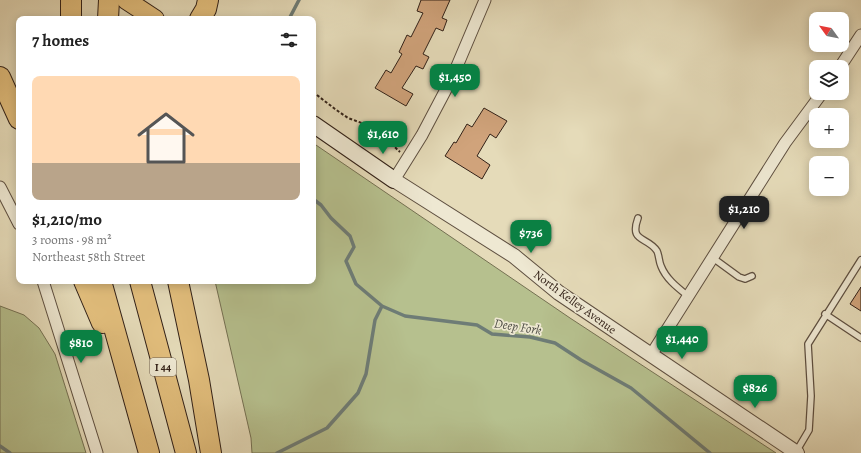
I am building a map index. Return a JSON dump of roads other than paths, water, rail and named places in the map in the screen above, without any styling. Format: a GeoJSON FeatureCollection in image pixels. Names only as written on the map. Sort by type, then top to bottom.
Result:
{"type":"FeatureCollection","features":[{"type":"Feature","properties":{"kind":"highway"},"geometry":{"type":"LineString","coordinates":[[70,16],[71,0]]}},
{"type":"Feature","properties":{"kind":"highway"},"geometry":{"type":"LineString","coordinates":[[108,0],[108,16]]}},
{"type":"Feature","properties":{"kind":"highway"},"geometry":{"type":"LineString","coordinates":[[202,16],[206,9],[208,0]]}},
{"type":"Feature","properties":{"kind":"highway"},"geometry":{"type":"LineString","coordinates":[[0,77],[16,112]]}},
{"type":"Feature","properties":{"kind":"highway"},"geometry":{"type":"LineString","coordinates":[[85,284],[134,400]]}},
{"type":"Feature","properties":{"kind":"highway"},"geometry":{"type":"LineString","coordinates":[[102,284],[149,453]]}},
{"type":"Feature","properties":{"kind":"highway","name":"I 44"},"geometry":{"type":"LineString","coordinates":[[141,284],[186,453]]}},
{"type":"Feature","properties":{"kind":"highway"},"geometry":{"type":"LineString","coordinates":[[179,284],[199,380],[211,453]]}},
{"type":"Feature","properties":{"kind":"main road"},"geometry":{"type":"LineString","coordinates":[[126,0],[150,16]]}},
{"type":"Feature","properties":{"kind":"main road","name":"North Kelley Avenue"},"geometry":{"type":"LineString","coordinates":[[316,126],[394,180]]}},
{"type":"Feature","properties":{"kind":"street"},"geometry":{"type":"LineString","coordinates":[[394,180],[422,135],[452,78],[485,0]]}},
{"type":"Feature","properties":{"kind":"street"},"geometry":{"type":"LineString","coordinates":[[845,60],[861,35]]}},
{"type":"Feature","properties":{"kind":"street"},"geometry":{"type":"LineString","coordinates":[[650,355],[785,143],[817,100]]}},
{"type":"Feature","properties":{"kind":"street","name":"North Kelley Avenue"},"geometry":{"type":"LineString","coordinates":[[394,180],[514,256],[559,293],[796,453]]}},
{"type":"Feature","properties":{"kind":"street"},"geometry":{"type":"LineString","coordinates":[[0,187],[16,218]]}},
{"type":"Feature","properties":{"kind":"street"},"geometry":{"type":"LineString","coordinates":[[44,284],[97,453]]}},
{"type":"Feature","properties":{"kind":"lane"},"geometry":{"type":"LineString","coordinates":[[638,218],[635,228],[637,236],[650,244],[657,252],[661,268],[670,281],[688,296]]}},
{"type":"Feature","properties":{"kind":"lane"},"geometry":{"type":"LineString","coordinates":[[713,258],[739,277],[745,279],[752,276]]}},
{"type":"Feature","properties":{"kind":"lane"},"geometry":{"type":"LineString","coordinates":[[796,453],[809,430],[810,396],[808,344],[825,314],[861,260]]}},
{"type":"Feature","properties":{"kind":"lane"},"geometry":{"type":"LineString","coordinates":[[825,314],[861,338]]}},
{"type":"Feature","properties":{"kind":"waterway","name":"Deep Fork"},"geometry":{"type":"LineString","coordinates":[[291,16],[299,0]]}},
{"type":"Feature","properties":{"kind":"waterway","name":"Deep Fork"},"geometry":{"type":"LineString","coordinates":[[316,201],[350,236],[354,247],[346,261],[356,284],[382,306],[405,316],[477,325],[492,334],[530,337],[555,343],[581,360],[631,388],[710,453]]}},
{"type":"Feature","properties":{"kind":"waterway"},"geometry":{"type":"LineString","coordinates":[[277,453],[327,428],[358,393],[366,374],[375,320],[382,306]]}},
{"type":"Feature","properties":{"kind":"waterway"},"geometry":{"type":"LineString","coordinates":[[0,446],[10,453]]}}]}
